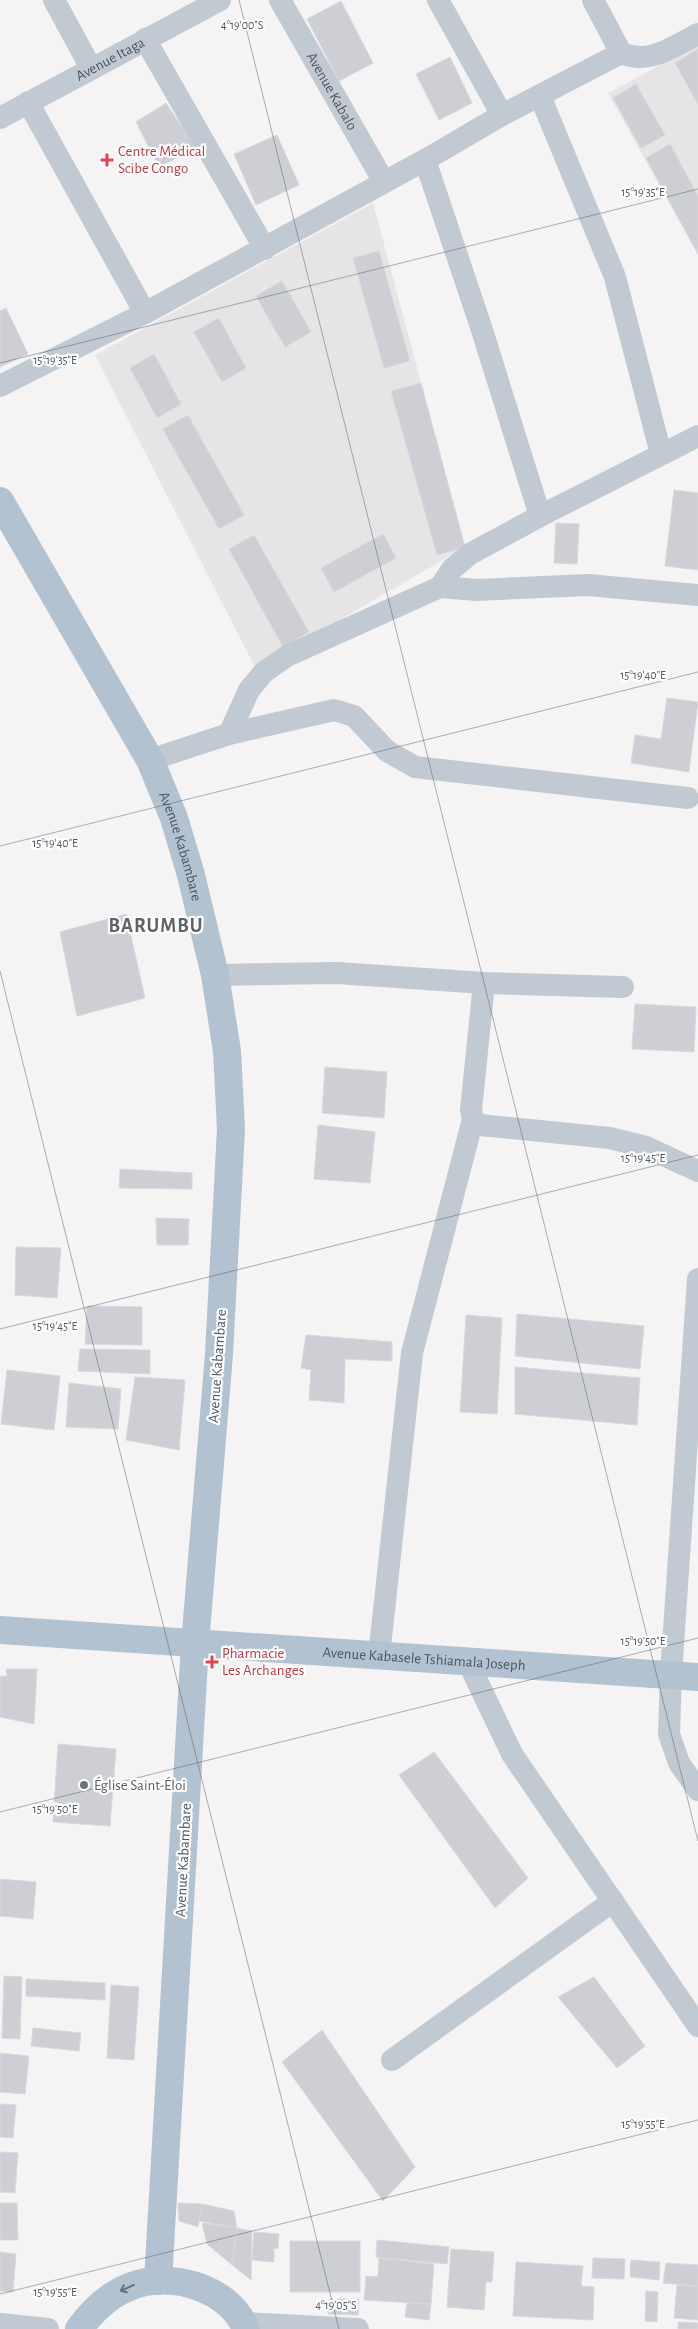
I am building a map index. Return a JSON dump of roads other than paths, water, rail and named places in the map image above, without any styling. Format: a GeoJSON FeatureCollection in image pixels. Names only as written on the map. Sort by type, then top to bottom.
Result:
{"type":"FeatureCollection","features":[{"type":"Feature","properties":{"kind":"main road","name":"Avenue Kabambare"},"geometry":{"type":"LineString","coordinates":[[0,501],[150,760],[174,818],[192,875],[215,975],[227,1052],[231,1129],[219,1354],[196,1644],[158,2281]]}},
{"type":"Feature","properties":{"kind":"main road","name":"Avenue Kabasele Tshiamala Joseph"},"geometry":{"type":"LineString","coordinates":[[0,1630],[698,1676]]}},
{"type":"Feature","properties":{"kind":"main road"},"geometry":{"type":"LineString","coordinates":[[80,2329],[90,2315],[109,2297],[133,2285],[158,2281],[187,2284],[209,2290],[231,2306],[245,2326]]}},
{"type":"Feature","properties":{"kind":"street"},"geometry":{"type":"LineString","coordinates":[[54,0],[91,68]]}},
{"type":"Feature","properties":{"kind":"street","name":"Avenue Itaga"},"geometry":{"type":"LineString","coordinates":[[0,118],[220,0]]}},
{"type":"Feature","properties":{"kind":"street","name":"Avenue Kabalo"},"geometry":{"type":"LineString","coordinates":[[280,0],[384,182]]}},
{"type":"Feature","properties":{"kind":"street"},"geometry":{"type":"LineString","coordinates":[[438,0],[502,115]]}},
{"type":"Feature","properties":{"kind":"street"},"geometry":{"type":"LineString","coordinates":[[593,0],[621,53],[633,58],[650,58],[698,34]]}},
{"type":"Feature","properties":{"kind":"street"},"geometry":{"type":"LineString","coordinates":[[145,39],[265,249]]}},
{"type":"Feature","properties":{"kind":"street"},"geometry":{"type":"LineString","coordinates":[[0,386],[145,313],[265,249],[502,115],[621,53]]}},
{"type":"Feature","properties":{"kind":"street"},"geometry":{"type":"LineString","coordinates":[[540,96],[614,277],[661,454]]}},
{"type":"Feature","properties":{"kind":"street"},"geometry":{"type":"LineString","coordinates":[[28,102],[145,313]]}},
{"type":"Feature","properties":{"kind":"street"},"geometry":{"type":"LineString","coordinates":[[425,160],[482,330],[540,516]]}},
{"type":"Feature","properties":{"kind":"street"},"geometry":{"type":"LineString","coordinates":[[440,587],[452,569],[470,554],[540,516],[698,436]]}},
{"type":"Feature","properties":{"kind":"street"},"geometry":{"type":"LineString","coordinates":[[229,734],[249,690],[264,672],[287,656],[440,587],[477,590],[588,585],[698,595]]}},
{"type":"Feature","properties":{"kind":"street"},"geometry":{"type":"LineString","coordinates":[[150,760],[229,734],[334,710],[354,716],[387,751],[415,767],[688,798]]}},
{"type":"Feature","properties":{"kind":"street"},"geometry":{"type":"LineString","coordinates":[[215,975],[337,972],[484,983],[623,986]]}},
{"type":"Feature","properties":{"kind":"street"},"geometry":{"type":"LineString","coordinates":[[379,1656],[412,1353],[473,1120],[471,1110],[484,983]]}},
{"type":"Feature","properties":{"kind":"street"},"geometry":{"type":"LineString","coordinates":[[473,1120],[480,1125],[610,1138],[646,1147],[698,1171]]}},
{"type":"Feature","properties":{"kind":"street"},"geometry":{"type":"LineString","coordinates":[[698,1279],[671,1674],[669,1734],[679,1763],[698,1790]]}},
{"type":"Feature","properties":{"kind":"street"},"geometry":{"type":"LineString","coordinates":[[468,1662],[512,1754],[698,2026]]}},
{"type":"Feature","properties":{"kind":"street"},"geometry":{"type":"LineString","coordinates":[[392,2060],[614,1901]]}},
{"type":"Feature","properties":{"kind":"street"},"geometry":{"type":"LineString","coordinates":[[0,2324],[48,2329]]}},
{"type":"Feature","properties":{"kind":"street"},"geometry":{"type":"LineString","coordinates":[[245,2326],[358,2329]]}},
{"type":"Feature","properties":{"kind":"place","name":"Centre Médical Scibe Congo"},"geometry":{"type":"Point","coordinates":[107,160]}},
{"type":"Feature","properties":{"kind":"place","name":"Pharmacie Les Archanges"},"geometry":{"type":"Point","coordinates":[212,1662]}},
{"type":"Feature","properties":{"kind":"place","name":"Église Saint-Éloi"},"geometry":{"type":"Point","coordinates":[84,1785]}},
{"type":"Feature","properties":{"kind":"district","name":"BARUMBU"},"geometry":{"type":"Point","coordinates":[156,925]}}]}
